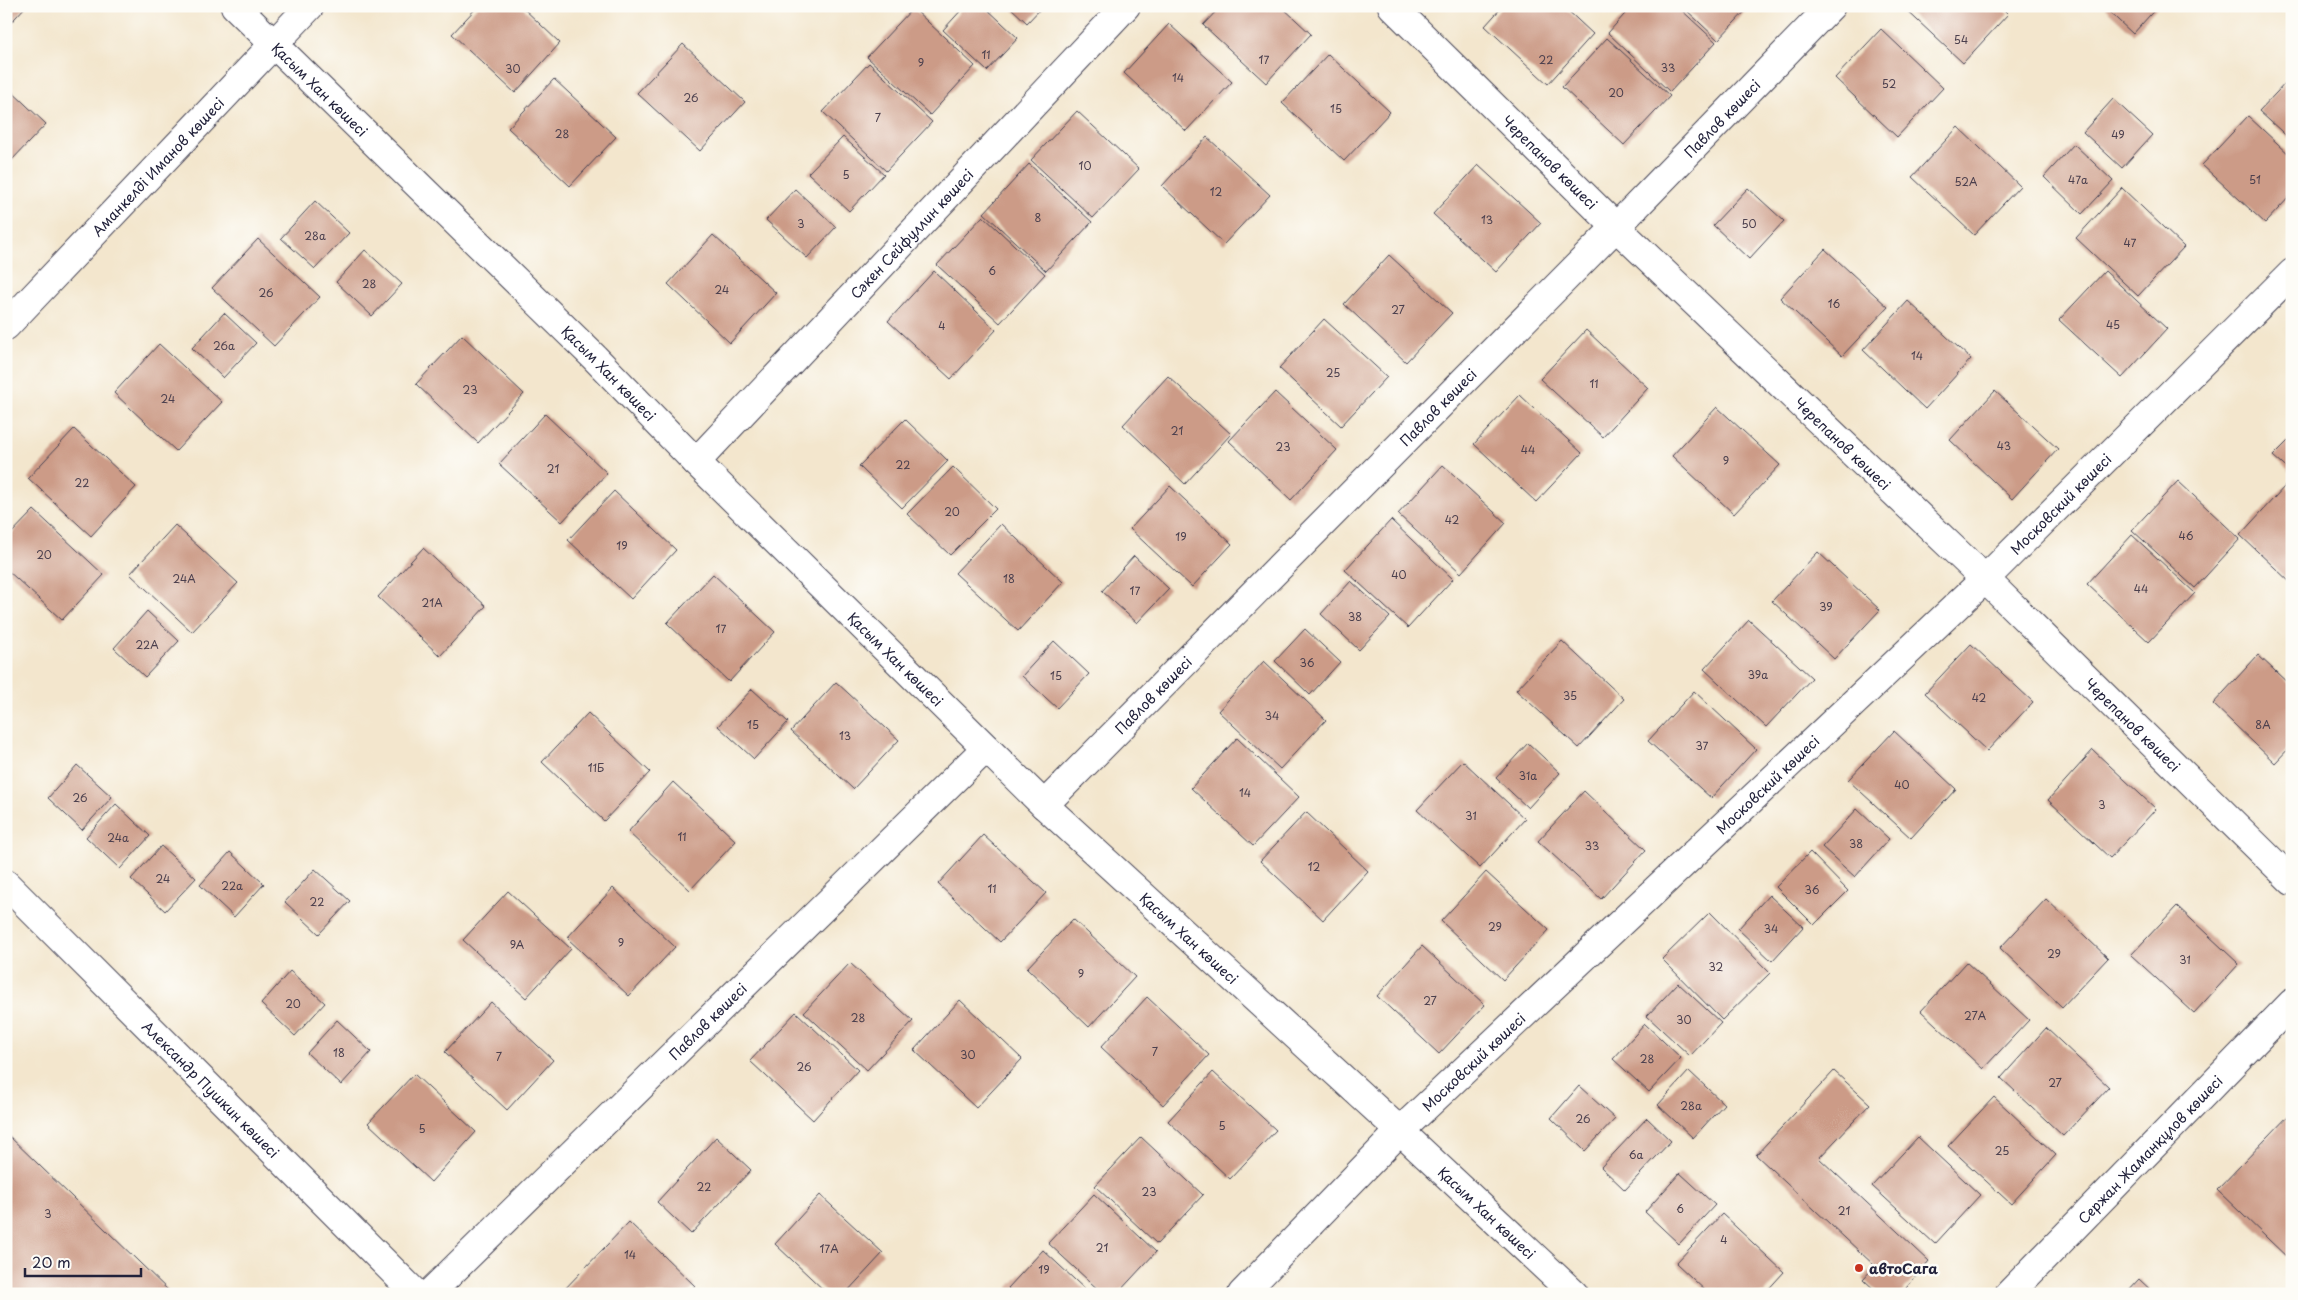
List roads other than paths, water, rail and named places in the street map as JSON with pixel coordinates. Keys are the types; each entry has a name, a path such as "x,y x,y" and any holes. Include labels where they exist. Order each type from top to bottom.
{"street":[{"name":"Қасым Хан көшесі","path":"234,6 594,356 696,462 1044,805 1400,1131 1574,1294"},
{"name":"Аманкелді Иманов көшесі","path":"6,326 310,6"},
{"name":"Сәкен Сейфуллин көшесі","path":"696,462 1126,6"},
{"name":"Черепанов көшесі","path":"1392,6 1616,227 1986,579 2292,881"},
{"name":"Павлов көшесі","path":"1044,805 1616,227 1831,6"},
{"name":"Московский көшесі","path":"1242,1294 1400,1131 1986,579 2292,273"},
{"name":"Павлов көшесі","path":"429,1294 986,748"},
{"name":"Александр Пушкин көшесі","path":"6,884 416,1294"},
{"name":"Сержан Жаманқұлов көшесі","path":"2009,1294 2292,1003"}],"place":[{"name":"автоСага","path":"1859,1268"}]}
